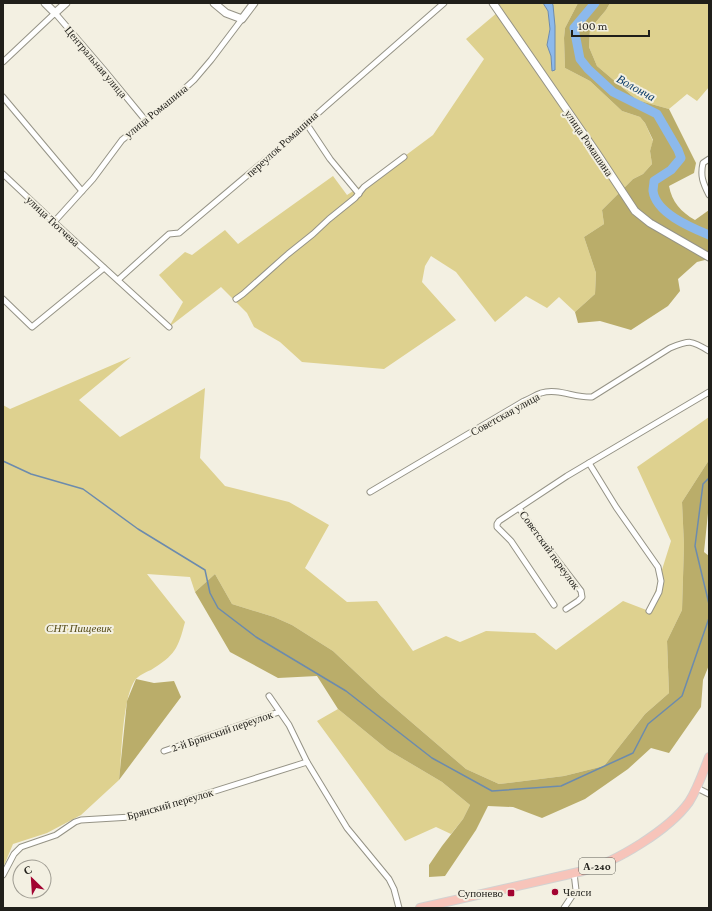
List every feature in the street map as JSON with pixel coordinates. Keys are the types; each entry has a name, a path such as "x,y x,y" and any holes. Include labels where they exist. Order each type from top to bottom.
{"main road":[{"name":"А-240","path":"420,908 591,869 607,862 626,852 653,834 683,809 697,788 709,757"}],"street":[{"name":"Центральная улица","path":"45,3 146,120"},
{"path":"3,62 66,3"},
{"path":"214,3 226,13 242,19 254,3"},
{"name":"переулок Ромашина","path":"118,280 169,234 180,233 276,152 306,123 444,3"},
{"name":"улица Ромашина","path":"493,3 635,211 650,223 709,257"},
{"name":"улица Ромашина","path":"54,222 93,179 122,140 194,80 242,19"},
{"path":"3,97 82,191"},
{"path":"306,123 330,159 358,194"},
{"path":"236,299 313,234 364,187 404,157"},
{"path":"709,159 703,163 701,173 704,186 709,195"},
{"name":"улица Тютчева","path":"3,174 169,327"},
{"path":"3,299 32,327 104,268"},
{"name":"Советская улица","path":"370,492 541,393 550,392 592,397 670,348 684,342 694,342 709,351"},
{"path":"554,605 511,540 497,527 497,524 567,476 709,392"},
{"path":"589,463 620,513 658,567 661,581 659,592 649,611"},
{"name":"Советский переулок","path":"519,508 581,591 582,597 566,609"},
{"path":"269,696 288,725 307,762 347,828 389,879 399,908"},
{"name":"2-й Брянский переулок","path":"164,751 280,712"},
{"name":"Брянский переулок","path":"3,875 14,854 21,847 56,834 75,822 81,820 131,817 139,815 307,762"},
{"path":"697,788 709,794"},
{"path":"564,908 576,890 574,873"}],"green space":[{"path":"493,3 543,3 548,11 550,29 547,45 551,56 552,71 555,70 555,26 552,3 578,3 565,28 565,68 590,81 622,111 640,117 645,123 653,141 650,151 652,164 643,174 633,179 602,210 604,224 584,237 596,273 595,294 575,312 559,297 547,308 526,296 495,322 456,272 431,256 425,266 422,282 456,320 384,369 302,362 280,342 254,327 247,313 221,287 169,327 183,302 159,275 185,252 192,255 225,230 238,244 333,176 347,195 390,167 433,135 484,59 466,39 498,12"},
{"path":"610,3 709,3 709,87 697,101 687,94 669,109 637,100 597,66 589,47 590,29"},
{"name":"СНТ Пищевик","path":"131,357 79,400 120,437 205,388 200,458 225,486 289,502 329,525 305,568 347,602 377,601 413,651 446,636 460,642 486,631 535,633 556,650 623,601 649,611 671,541 637,467 709,417 709,460 682,502 684,545 682,610 667,641 669,693 645,714 604,766 564,776 499,784 466,769 381,696 333,651 292,625 274,617 232,604 215,574 195,592 190,577 147,574 185,622 180,639 170,655 159,665 138,677 131,689 127,700 123,728 119,780 81,815 47,833 13,844 3,868 3,405 10,409"},
{"path":"338,709 388,750 442,782 470,805 463,819 451,834 436,827 405,841 317,721"}],"shaded area":[{"path":"578,3 610,3 590,29 589,47 597,66 637,100 669,109 696,163 694,173 669,186 670,192 681,210 695,220 709,210 709,259 697,262 678,279 680,291 668,306 631,330 600,321 578,323 575,312 595,294 596,273 584,237 604,224 602,210 633,179 643,174 652,164 650,151 653,140 645,123 640,117 622,111 590,81 565,68 565,28"},
{"path":"709,460 708,513 704,552 709,556 709,665 703,680 701,707 669,753 651,748 628,769 585,799 542,818 513,807 488,806 476,830 445,876 429,877 429,865 463,819 470,805 442,782 388,750 338,709 317,676 278,678 230,652 195,592 215,574 232,604 274,617 292,625 333,651 381,696 466,769 499,784 564,776 604,766 645,714 669,693 667,641 682,610 684,545 682,502"},
{"path":"136,679 154,683 174,681 181,697 119,780 127,701"}],"water":[{"path":"543,3 552,3 553,5 555,26 555,70 552,71 551,56 547,45 550,29 548,11"}],"waterway":[{"name":"Волонча","path":"595,3 574,28 580,59 588,69 613,92 657,114 681,158 671,170 654,181 653,191 655,199 660,206 675,218 709,235"},
{"path":"3,461 31,474 83,489 138,529 205,570 210,593 218,608 256,637 346,691 432,758 492,791 561,786 633,753 648,724 682,696 709,618"},
{"path":"709,478 703,484 695,546 709,604"}],"place":[{"name":"Челси","path":"555,892"},
{"name":"Супонево","path":"511,893"}]}
